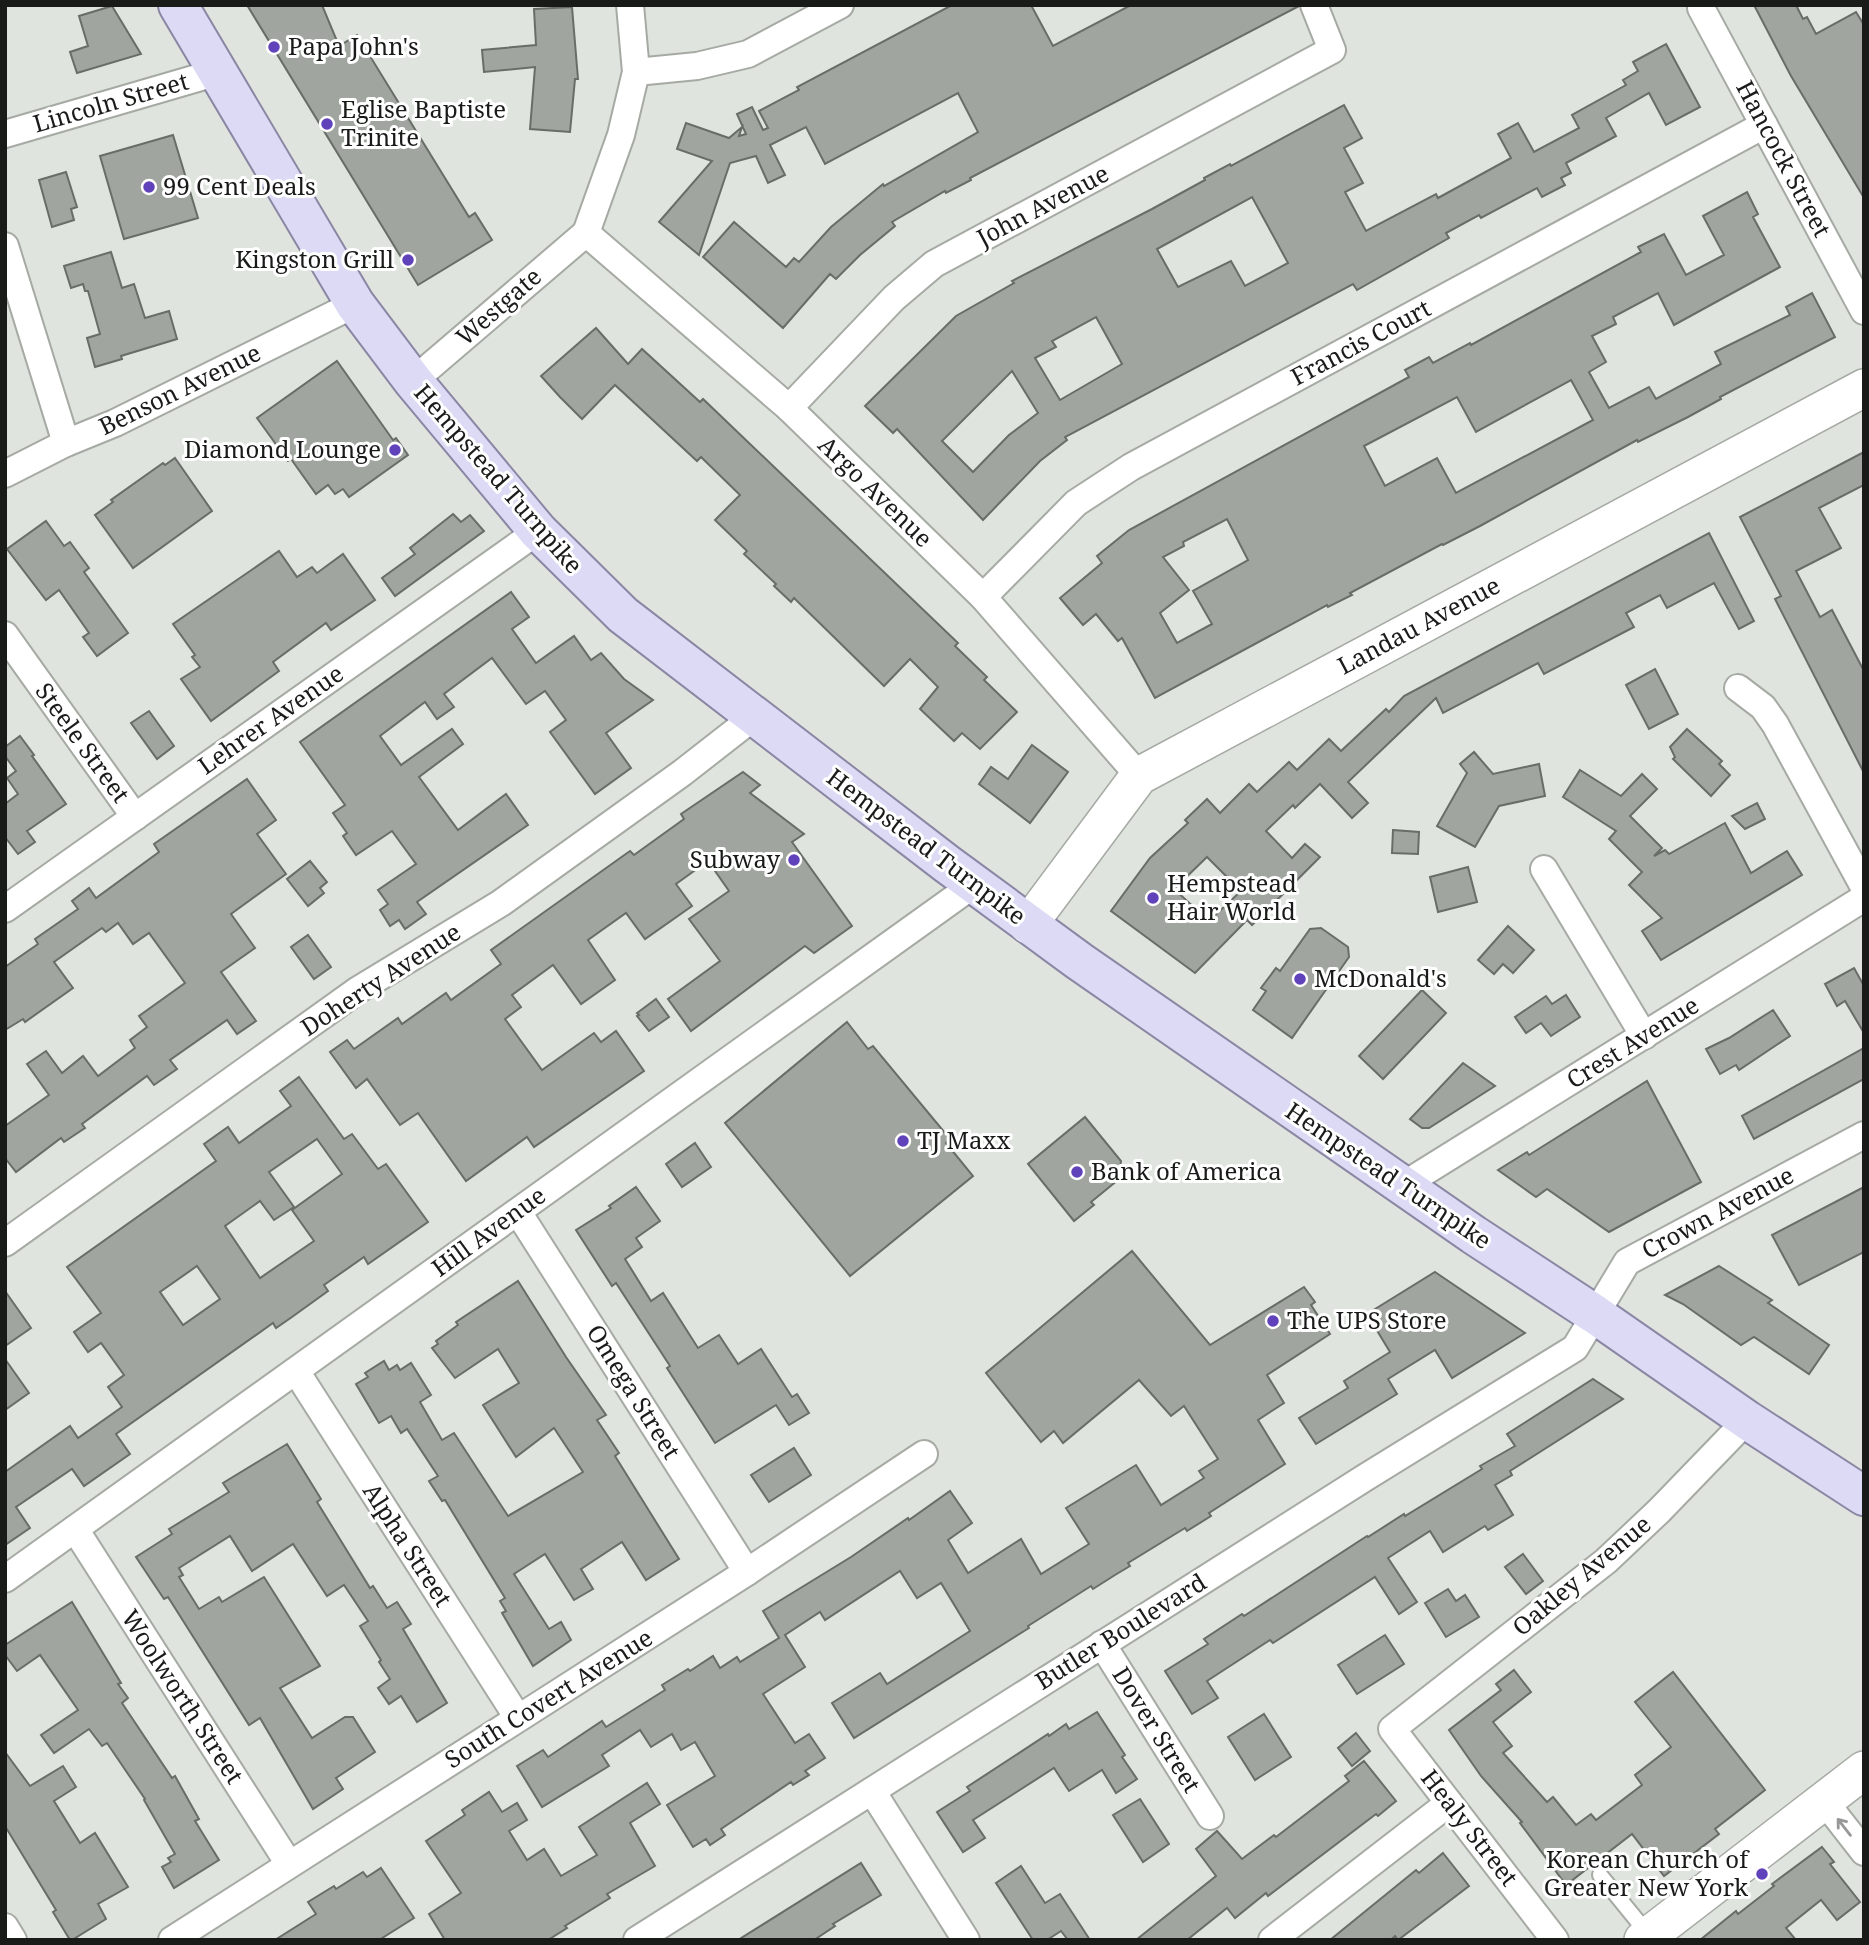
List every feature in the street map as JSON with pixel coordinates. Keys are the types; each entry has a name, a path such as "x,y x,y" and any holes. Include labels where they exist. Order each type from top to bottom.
{"main road":[{"name":"Hempstead Turnpike","path":"178,5 355,304 413,382 538,531 623,615 1028,925 1402,1186 1864,1496"}],"street":[{"path":"586,233 621,135 636,72 630,5"},
{"path":"636,72 696,66 748,54 840,5"},
{"name":"John Avenue","path":"789,408 894,298 934,264 1332,50 1314,5"},
{"name":"Hancock Street","path":"1701,8 1864,311"},
{"name":"Lincoln Street","path":"5,134 218,72"},
{"name":"Francis Court","path":"984,597 1076,503 1131,467 1765,125"},
{"name":"Argo Avenue","path":"586,233 789,408 984,597 1139,776"},
{"name":"Westgate","path":"413,382 586,233"},
{"path":"5,246 66,443"},
{"name":"Benson Avenue","path":"5,474 66,443 115,423 355,304"},
{"name":"Landau Avenue","path":"1028,925 1139,776 1864,388"},
{"name":"Lehrer Avenue","path":"5,909 538,531"},
{"name":"Steele Street","path":"5,635 135,817"},
{"path":"1738,688 1763,707 1775,723 1864,887"},
{"name":"Doherty Avenue","path":"5,1243 358,990 500,903 682,774 755,716"},
{"path":"1544,869 1644,1036"},
{"name":"Hill Avenue","path":"5,1579 973,884"},
{"name":"Crest Avenue","path":"1402,1186 1864,898"},
{"name":"Crown Avenue","path":"1596,1315 1627,1262 1864,1135"},
{"name":"Omega Street","path":"518,1212 747,1572"},
{"name":"Butler Boulevard","path":"642,1938 1102,1644 1575,1348 1596,1315"},
{"name":"Alpha Street","path":"296,1371 519,1718"},
{"name":"Oakley Avenue","path":"1405,1719 1606,1560 1659,1511 1747,1420"},
{"name":"South Covert Avenue","path":"172,1940 747,1572 924,1454"},
{"name":"Woolworth Street","path":"75,1529 289,1864"},
{"name":"Dover Street","path":"1102,1644 1210,1816"},
{"name":"Healy Street","path":"1405,1719 1392,1729 1555,1940"},
{"path":"1648,1938 1864,1770"},
{"path":"872,1791 967,1940"},
{"path":"1825,1802 1864,1852"},
{"path":"1272,1940 1449,1803"},
{"path":"5,1927 13,1940"}],"lane":[{"path":"1601,1875 1648,1938"}],"building":[{"path":"247,5 322,5 339,46 357,35 469,217 475,213 492,240 418,285"},
{"path":"952,5 1031,5 1053,46 1131,5 1299,6 970,178 971,180 946,193 945,191 892,222 895,226 836,279 830,274 783,328 703,257 734,222 786,267 794,258 799,262 831,227 883,184 884,186 978,132 958,93 825,164 806,127 770,145 785,175 768,183 756,156 730,163 699,255 659,222 712,161 677,149 686,123 729,138 742,127 739,136 746,134 737,114 752,107 763,130 768,128 759,111 799,90 797,87"},
{"path":"1754,5 1796,5 1803,19 1807,17 1816,34 1856,12 1864,25 1864,198 1791,76"},
{"path":"112,6 141,54 77,73 70,52 88,46 79,16"},
{"path":"572,7 578,79 575,79 570,132 530,129 535,67 484,72 482,50 536,45 534,9"},
{"path":"1666,44 1700,107 1666,125 1649,93 1606,118 1616,136 1566,163 1571,173 1561,178 1565,185 1542,197 1537,188 1481,218 1479,215 1446,233 1449,238 1357,290 1353,284 1065,437 1067,440 1040,461 983,520 897,429 893,433 865,406 956,316 1014,283 1012,281 1344,105 1362,138 1344,148 1363,183 1345,192 1366,231 1436,194 1438,198 1511,158 1498,134 1518,123 1534,152 1579,128 1572,115 1626,85 1623,80 1638,71 1633,62","holes":["1252,197 1288,263 1245,286 1231,261 1178,287 1157,249","1096,317 1122,364 1060,400 1035,358 1056,347 1052,341","1012,371 1038,413 1009,435 973,472 942,441"]},
{"name":"99 Cent Deals","path":"173,135 198,218 124,239 100,156"},
{"path":"66,172 77,207 71,209 74,220 52,227 39,180"},
{"path":"1747,192 1758,214 1753,217 1780,267 1674,325 1658,293 1613,317 1616,324 1592,336 1606,362 1589,372 1609,408 1649,387 1656,399 1721,364 1715,352 1790,315 1786,307 1812,293 1835,337 1155,698 1122,638 1118,641 1096,614 1083,625 1060,598 1102,563 1097,556 1129,530 1409,377 1405,370 1429,357 1433,363 1470,343 1471,345 1641,252 1638,247 1664,234 1686,275 1724,255 1703,216","holes":["1571,380 1593,420 1456,493 1437,458 1385,486 1364,446 1457,397 1476,432","1227,519 1248,560 1193,591 1212,624 1177,643 1160,613 1189,590 1163,557 1184,546 1183,542"]},
{"path":"111,252 122,288 134,284 145,318 169,311 177,339 95,367 87,338 100,334 88,291 85,291 83,284 71,288 64,266"},
{"path":"596,328 628,364 642,349 700,402 703,399 958,643 955,646 987,677 984,680 1017,712 980,749 962,733 954,741 920,709 938,687 910,659 884,686 794,598 791,602 774,586 776,584 744,554 747,551 715,520 740,495 701,457 697,461 615,385 582,419 560,397 541,376"},
{"path":"337,361 393,440 396,438 408,455 349,497 343,489 335,494 328,485 316,494 257,418"},
{"path":"1864,452 1864,485 1819,508 1841,548 1796,571 1820,617 1832,610 1864,671 1864,773 1775,599 1781,596 1740,517"},
{"path":"175,458 212,511 133,568 95,515 113,502 111,500 163,463 165,465"},
{"path":"453,514 461,522 470,515 484,531 395,596 382,578 415,554 410,548"},
{"path":"46,521 64,546 70,542 89,568 84,572 128,633 97,656 83,637 89,633 59,590 46,600 7,549"},
{"path":"1709,533 1754,621 1739,629 1714,583 1667,608 1660,595 1626,613 1634,627 1544,674 1538,663 1443,713 1436,698 1348,782 1368,803 1352,818 1320,784 1266,831 1292,858 1305,844 1320,857 1252,925 1247,920 1195,973 1111,911 1150,858 1188,823 1185,820 1207,799 1220,813 1249,784 1257,792 1289,762 1297,770 1329,739 1341,751 1386,709 1389,712 1404,696","holes":["1207,857 1241,891 1209,921 1174,889"]},
{"path":"279,551 297,577 312,567 317,573 343,554 375,600 331,630 326,623 273,662 279,671 211,721 181,679 200,667 192,657 195,655 173,624"},
{"path":"511,592 529,617 512,629 536,663 574,636 591,660 601,653 624,679 653,700 606,733 631,768 595,794 550,732 566,720 545,691 526,704 492,658 444,694 454,707 437,719 425,702 380,736 401,765 452,729 463,744 419,777 458,830 506,794 528,825 417,902 426,914 405,929 399,920 390,926 380,910 388,904 378,890 416,864 392,831 356,855 343,836 347,833 333,813 345,805 300,742"},
{"path":"1655,669 1678,714 1649,729 1626,685"},
{"path":"149,711 174,746 157,759 131,723"},
{"path":"1687,729 1722,761 1719,764 1730,775 1711,796 1673,759 1675,757 1670,747"},
{"path":"20,736 66,804 27,831 35,842 18,854 5,837 5,804 18,794 7,778 16,771 5,756 5,747"},
{"path":"1032,745 1068,772 1030,823 979,784 991,767 1008,779"},
{"path":"1474,752 1493,774 1539,764 1545,796 1499,806 1475,847 1437,826 1467,773 1460,764"},
{"path":"1580,770 1621,796 1642,774 1657,789 1630,816 1662,848 1654,856 1665,850 1669,854 1725,823 1751,873 1787,851 1802,875 1661,960 1642,931 1662,918 1629,885 1642,872 1609,839 1616,831 1563,797"},
{"path":"743,772 760,785 750,793 804,834 792,842 852,926 814,953 805,946 691,1031 668,999 720,961 689,919 729,891 708,861 676,884 692,906 645,939 626,913 588,940 615,980 581,1004 553,965 512,995 521,1007 505,1019 542,1070 594,1033 601,1042 616,1031 644,1071 534,1147 527,1137 466,1181 418,1113 400,1125 367,1079 356,1088 330,1052 347,1040 354,1049 398,1018 402,1024 446,993 451,1000 501,964 491,950 630,851 634,855 684,819 681,814"},
{"path":"247,779 276,820 257,834 286,874 231,914 255,948 221,972 256,1021 237,1034 227,1020 170,1060 177,1069 154,1085 147,1076 82,1124 85,1128 64,1142 61,1138 16,1172 5,1158 5,1126 49,1095 27,1064 46,1051 62,1073 83,1056 98,1076 135,1048 130,1040 147,1027 139,1016 185,983 149,933 133,944 118,923 106,932 102,928 54,962 73,988 25,1022 23,1019 5,1030 5,967 38,944 35,939 78,909 72,901 89,888 96,898 159,852 154,844"},
{"path":"1757,803 1765,819 1745,829 1732,816"},
{"path":"1393,830 1419,832 1418,854 1392,853"},
{"path":"310,861 327,882 320,888 324,893 308,906 287,879"},
{"path":"1468,867 1477,902 1438,912 1430,877"},
{"path":"1508,926 1534,950 1513,973 1503,964 1494,974 1478,960"},
{"name":"McDonald's","path":"1321,928 1348,947 1349,957 1292,1038 1253,1010 1266,991 1261,988 1276,968 1280,971 1310,929"},
{"path":"308,935 331,967 314,979 291,947"},
{"path":"1854,968 1864,986 1864,1033 1845,1001 1837,1006 1825,984"},
{"path":"1422,990 1446,1013 1383,1079 1359,1056"},
{"path":"1566,995 1580,1017 1551,1036 1541,1023 1526,1033 1515,1017 1546,996 1552,1004"},
{"path":"656,999 669,1017 649,1031 637,1013"},
{"path":"1773,1010 1790,1036 1739,1070 1736,1065 1720,1074 1706,1049"},
{"path":"847,1022 868,1049 873,1046 950,1139 946,1143 973,1176 850,1276 725,1123"},
{"path":"1864,1048 1864,1079 1754,1139 1742,1116"},
{"path":"1463,1063 1495,1086 1429,1128 1422,1128 1410,1119"},
{"path":"299,1077 344,1139 352,1134 378,1169 386,1164 428,1222 368,1264 364,1257 324,1285 328,1291 292,1317 276,1328 273,1323 116,1434 130,1454 84,1486 72,1469 16,1507 30,1528 5,1545 5,1472 70,1426 78,1438 122,1407 108,1387 124,1375 101,1343 88,1352 74,1332 101,1313 67,1267 216,1161 204,1144 228,1127 239,1143 291,1106 280,1091","holes":["317,1139 342,1174 292,1210 314,1241 260,1278 225,1226 260,1201 274,1220 294,1207 269,1172","197,1266 220,1299 183,1325 160,1292"]},
{"path":"1647,1081 1701,1182 1609,1232 1547,1189 1536,1197 1498,1170 1527,1152 1529,1155"},
{"name":"Bank of America","path":"1085,1117 1121,1161 1118,1180 1091,1202 1094,1205 1074,1221 1028,1164"},
{"path":"695,1143 711,1167 682,1187 666,1164"},
{"path":"636,1187 660,1221 636,1238 642,1247 625,1259 651,1301 663,1293 698,1348 719,1335 738,1364 761,1349 792,1397 797,1394 809,1413 789,1425 776,1405 715,1443 667,1368 670,1366 616,1283 612,1286 576,1230 611,1208 609,1206"},
{"path":"1864,1187 1864,1252 1799,1285 1772,1235"},
{"path":"1132,1251 1210,1345 1304,1287 1315,1302 1311,1305 1330,1334 1267,1375 1284,1403 1258,1420 1285,1464 1209,1513 1211,1516 1187,1531 1185,1528 1128,1563 1130,1566 1093,1589 1091,1586 854,1738 832,1703 880,1673 887,1684 970,1631 941,1583 917,1598 900,1571 825,1620 820,1612 785,1635 805,1667 763,1694 795,1743 809,1734 825,1758 805,1771 809,1775 793,1785 791,1782 721,1829 725,1835 710,1845 706,1839 693,1847 667,1805 715,1776 695,1742 681,1750 672,1734 651,1747 640,1730 602,1755 609,1766 542,1807 517,1766 543,1750 548,1757 602,1721 606,1727 665,1690 662,1685 713,1656 720,1668 737,1657 740,1662 779,1638 763,1611 908,1518 909,1520 950,1491 972,1523 948,1540 968,1573 1021,1539 1041,1574 1089,1544 1066,1508 1136,1465 1161,1505 1204,1478 1199,1471 1218,1459 1184,1406 1171,1416 1139,1380 1063,1443 1054,1431 1041,1442 986,1373"},
{"path":"1719,1266 1772,1300 1768,1303 1829,1345 1809,1374 1754,1337 1741,1345 1683,1304 1665,1295"},
{"path":"1435,1272 1525,1333 1452,1378 1435,1350 1388,1379 1397,1394 1316,1444 1299,1418 1348,1388 1344,1381 1390,1352 1367,1314"},
{"path":"518,1281 606,1415 597,1420 619,1453 615,1456 679,1559 646,1580 622,1542 581,1569 593,1589 574,1600 545,1554 514,1574 549,1629 561,1622 571,1640 533,1666 502,1613 506,1611 500,1601 505,1598 445,1500 442,1501 429,1481 438,1476 407,1429 401,1433 391,1416 379,1423 356,1384 368,1377 365,1373 384,1361 389,1370 397,1365 400,1370 411,1363 431,1395 420,1402 442,1440 454,1433 508,1516 583,1472 554,1428 516,1457 483,1405 519,1383 498,1349 455,1378 432,1348 438,1344 436,1341 458,1325 456,1322"},
{"path":"5,1291 31,1328 5,1346"},
{"path":"5,1359 29,1393 5,1410"},
{"path":"1593,1379 1623,1399 1510,1471 1512,1475 1495,1485 1513,1515 1488,1530 1485,1526 1443,1552 1430,1531 1388,1558 1417,1602 1399,1614 1375,1577 1273,1643 1270,1640 1207,1681 1218,1698 1192,1714 1165,1671 1208,1644 1204,1639 1242,1614 1244,1616 1367,1536 1482,1469 1480,1466 1515,1446 1507,1434"},
{"path":"287,1444 321,1499 317,1502 370,1588 373,1586 387,1608 397,1602 411,1624 403,1629 447,1703 417,1722 401,1696 389,1704 378,1688 390,1679 360,1626 368,1621 344,1585 327,1596 293,1544 252,1571 230,1536 179,1568 183,1575 179,1577 199,1609 219,1597 222,1602 264,1577 320,1666 280,1688 312,1738 345,1717 353,1717 375,1752 336,1778 343,1789 313,1809 260,1718 249,1725 168,1597 164,1599 136,1557 172,1534 169,1529 229,1492 223,1483"},
{"path":"794,1448 811,1475 769,1502 751,1475"},
{"path":"1523,1554 1543,1581 1526,1594 1505,1567"},
{"path":"1448,1589 1456,1601 1465,1595 1479,1617 1446,1637 1425,1603"},
{"path":"72,1602 121,1683 118,1684 128,1698 122,1703 172,1778 175,1776 199,1819 195,1821 219,1860 174,1888 162,1867 171,1862 168,1858 175,1854 145,1799 107,1743 102,1746 89,1729 54,1753 41,1735 78,1710 40,1655 17,1671 5,1655 5,1645"},
{"path":"1385,1635 1404,1664 1357,1694 1338,1665"},
{"path":"1514,1670 1531,1692 1493,1722 1512,1746 1503,1753 1547,1802 1553,1797 1576,1825 1591,1814 1596,1820 1642,1785 1635,1775 1671,1747 1635,1702 1673,1672 1765,1790 1715,1829 1719,1834 1664,1876 1632,1834 1566,1885 1520,1823 1522,1822 1481,1776 1449,1730 1501,1690 1496,1684"},
{"path":"1097,1712 1137,1779 1116,1793 1102,1770 1069,1791 1054,1768 973,1820 985,1838 963,1852 937,1812 970,1791 967,1787 1048,1734 1049,1736 1066,1724 1069,1729"},
{"path":"1264,1714 1291,1757 1255,1780 1228,1737"},
{"path":"1356,1733 1370,1751 1352,1766 1338,1748"},
{"path":"5,1752 30,1786 63,1766 76,1787 54,1801 80,1843 95,1833 128,1887 98,1904 106,1919 72,1940 53,1912 56,1910 5,1826"},
{"path":"1364,1761 1396,1801 1378,1816 1376,1814 1235,1918 1227,1908 1187,1940 1136,1940 1216,1876 1196,1849 1217,1831 1242,1859 1274,1835 1276,1837 1349,1781 1345,1776"},
{"path":"647,1783 660,1804 630,1823 655,1866 607,1894 610,1898 548,1940 445,1940 429,1914 461,1893 426,1841 465,1815 462,1810 489,1792 502,1812 517,1803 527,1820 509,1831 527,1860 544,1849 561,1876 597,1855 579,1827"},
{"path":"1140,1799 1169,1844 1143,1862 1113,1815"},
{"path":"1822,1847 1834,1862 1830,1864 1860,1902 1837,1920 1821,1900 1786,1928 1796,1940 1700,1940 1736,1911 1738,1914 1774,1886 1772,1884"},
{"path":"1443,1853 1469,1886 1398,1940 1395,1936 1391,1940 1330,1940 1416,1870 1419,1873"},
{"path":"861,1863 881,1895 833,1924 835,1926 814,1940 738,1940"},
{"path":"1021,1866 1045,1903 1060,1894 1090,1940 1068,1940 1061,1931 1047,1940 1033,1940 996,1883"},
{"path":"381,1868 414,1918 379,1940 275,1940 316,1914 308,1902 363,1872 367,1877"}],"place":[{"name":"Papa John's","path":"274,47"},
{"name":"Eglise Baptiste Trinite","path":"327,124"},
{"name":"99 Cent Deals","path":"149,187"},
{"name":"Kingston Grill","path":"408,260"},
{"name":"Diamond Lounge","path":"395,450"},
{"name":"Subway","path":"794,860"},
{"name":"Hempstead Hair World","path":"1153,898"},
{"name":"McDonald's","path":"1300,979"},
{"name":"TJ Maxx","path":"903,1141"},
{"name":"Bank of America","path":"1077,1172"},
{"name":"The UPS Store","path":"1273,1321"},
{"name":"Korean Church of Greater New York","path":"1762,1874"}]}
